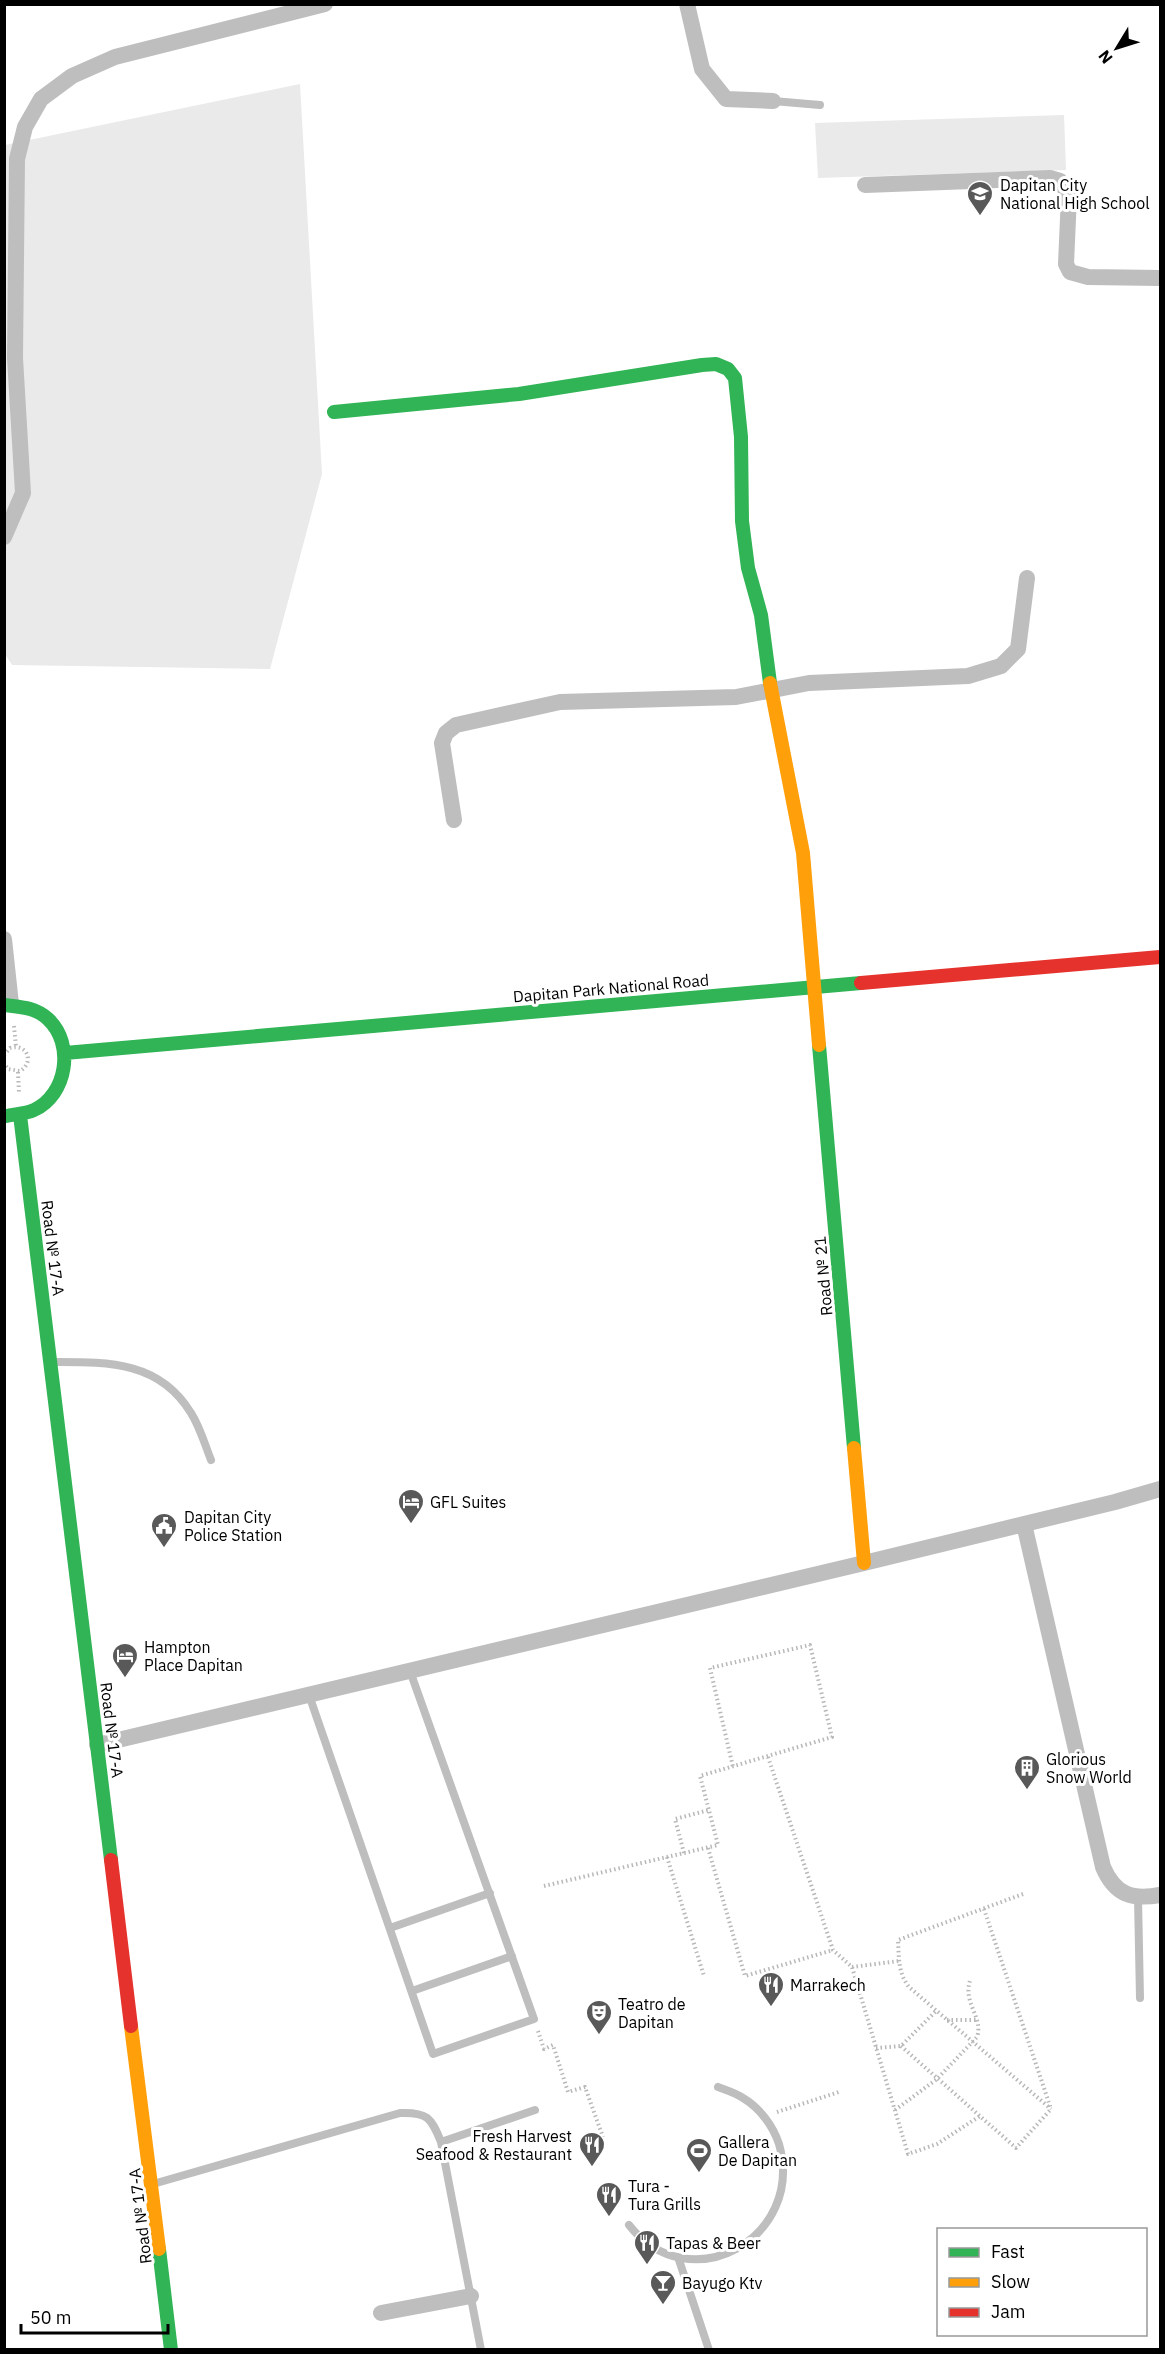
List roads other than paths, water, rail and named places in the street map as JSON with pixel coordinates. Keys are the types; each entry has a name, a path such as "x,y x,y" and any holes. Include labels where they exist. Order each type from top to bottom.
{"street":[{"path":"4,537 23,493 15,358 17,159 25,126 41,99 72,76 115,57 325,4"},
{"path":"687,4 702,69 712,84 726,99 773,101"},
{"path":"866,185 1050,178 1060,181 1069,196 1066,264 1070,272 1088,277 1161,278"},
{"name":"Road № 21","path":"334,412 519,394 702,365 716,364 728,369 735,378 738,400 742,521 748,568 761,615 771,692 787,762 803,853 864,1563"},
{"path":"454,820 441,743 456,725 560,702 736,697 809,683 968,676 1001,666 1018,649 1027,578"},
{"path":"4,939 8,1004 30,1008 47,1018 62,1040 66,1065 58,1088 42,1106 20,1115 4,1115"},
{"name":"Dapitan Park National Road","path":"65,1053 815,986 901,982 1161,957"},
{"name":"Road № 17-A","path":"20,1115 153,2184 171,2349"},
{"path":"97,1745 864,1563 1161,1489"},
{"path":"1024,1524 1103,1867 1115,1889 1125,1895 1137,1898 1161,1895"},
{"path":"381,2313 471,2296"}],"lane":[{"path":"773,101 820,105"},
{"path":"50,1362 106,1362 129,1366 161,1381 181,1398 193,1415 212,1460"},
{"path":"309,1695 433,2054 534,2019 410,1671"},
{"path":"390,1928 490,1893"},
{"path":"1137,1898 1140,1998"},
{"path":"412,1991 512,1956"},
{"path":"629,2225 636,2234 656,2249 678,2257 702,2259 725,2254 747,2244 764,2227 777,2207 783,2176 783,2160 776,2137 764,2116 744,2098 718,2087"},
{"path":"441,2142 535,2110"},
{"path":"153,2184 400,2113 419,2112 433,2122 441,2142 481,2349"},
{"path":"678,2257 709,2349"}],"place":[{"name":"Dapitan City National High School","path":"980,217"},
{"name":"GFL Suites","path":"411,1525"},
{"name":"Dapitan City Police Station","path":"164,1549"},
{"name":"Hampton Place Dapitan","path":"125,1679"},
{"name":"Glorious Snow World","path":"1027,1791"},
{"name":"Marrakech","path":"771,2008"},
{"name":"Teatro de Dapitan","path":"599,2036"},
{"name":"Fresh Harvest Seafood & Restaurant","path":"592,2168"},
{"name":"Gallera De Dapitan","path":"699,2174"},
{"name":"Tura - Tura Grills","path":"609,2218"},
{"name":"Tapas & Beer","path":"647,2266"},
{"name":"Bayugo Ktv","path":"663,2306"}]}
